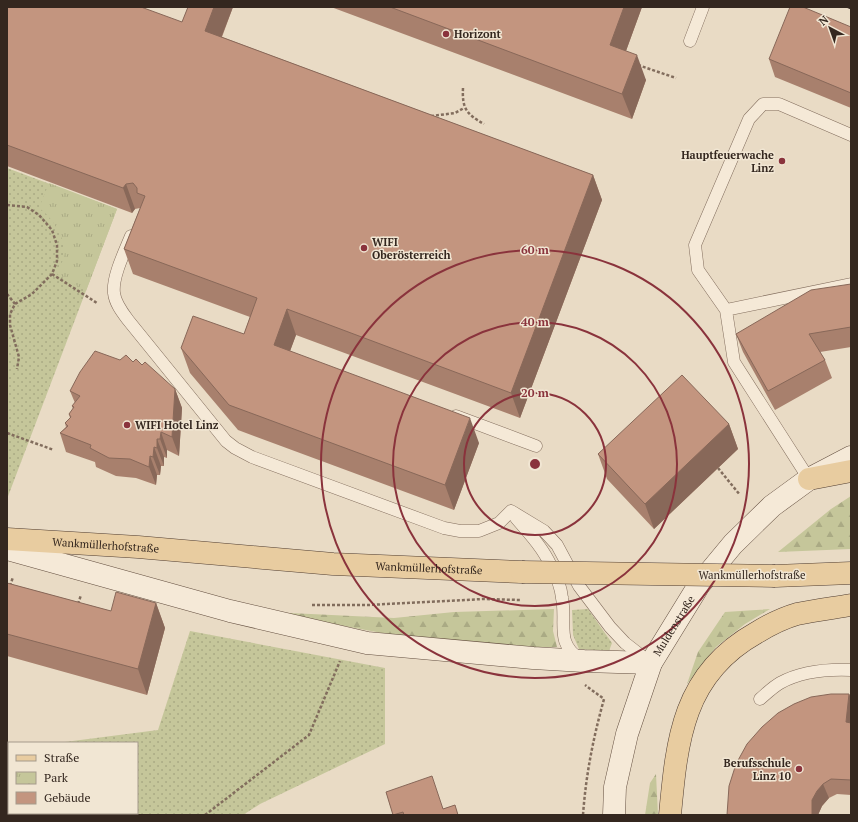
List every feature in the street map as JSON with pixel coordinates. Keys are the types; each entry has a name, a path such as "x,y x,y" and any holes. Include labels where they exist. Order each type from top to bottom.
{"main road":[{"name":"Muldenstraße","path":"614,815 615,787 627,734 651,663 699,585 733,544 772,506 808,479 851,457"},
{"path":"808,479 851,471"},
{"name":"Wankmüllerhofstraße","path":"7,539 138,546 333,564 522,572 775,576 851,573"},
{"name":"Wankmüllerhofstraße","path":"7,549 230,611 367,644 584,661 651,663"},
{"path":"670,815 676,755 684,720 698,689 718,661 742,641 770,625 797,614 851,605"}],"lane":[{"path":"690,41 703,7"},
{"path":"808,479 734,362 726,310 698,270 695,245 749,119 763,104 779,104 851,135"},
{"path":"136,222 116,273 114,292 118,305 128,320 226,440 235,448 252,457 444,528 460,531 479,531 499,523 511,511"},
{"path":"726,310 851,284"},
{"path":"444,412 536,446"},
{"path":"511,511 537,543 551,565 562,596 564,612 563,637 572,654 584,661"},
{"path":"511,511 544,531 557,545 579,586 610,627 625,643 651,663"},
{"path":"760,699 779,684 799,674 834,669 851,670"}],"path":[{"path":"636,64 676,78"},
{"path":"463,88 462,101 464,108 484,124"},
{"path":"426,119 432,116 455,113 464,108"},
{"path":"7,206 27,207 39,216 52,230 58,245 58,260 52,274 32,294 15,304 10,314 10,325 19,357 18,369"},
{"path":"52,274 103,307"},
{"path":"7,294 15,304"},
{"path":"7,433 54,450"},
{"path":"718,468 740,495"},
{"path":"9,590 13,577"},
{"path":"77,609 81,595"},
{"path":"307,605 368,605 484,599 520,600"},
{"path":"204,815 309,735 342,655"},
{"path":"583,815 587,768 604,699"}],"green space":[{"path":"7,168 117,209 7,499"},
{"path":"49,183 117,209 86,291 57,274 64,256 64,244 52,221 39,208"},
{"path":"851,496 851,549 778,552 831,509"},
{"path":"554,609 553,631 557,647 514,647 398,636 269,612 394,618 454,612"},
{"path":"588,609 612,643 609,651 579,649 573,635 572,610"},
{"path":"770,609 745,624 716,647 687,684 698,652 725,612"},
{"path":"190,631 385,668 385,744 260,804 243,815 7,815 7,749 8,814 138,814 138,742 65,742 158,730"},
{"path":"656,774 658,815 645,815 650,783"}],"building":[{"name":"WIFI Oberösterreich","path":"7,7 141,7 182,22 188,7 214,7 205,31 593,175 511,393 287,309 274,345 470,418 445,485 229,405 181,348 193,316 244,334 257,298 124,249 145,196 137,193 137,188 133,183 126,184 123,188 7,145"},
{"path":"390,7 624,7 610,45 637,55 622,94"},
{"path":"790,7 803,7 851,27 851,93 769,59"},
{"path":"851,284 851,327 809,334 825,360 768,391 736,334 811,290"},
{"path":"95,351 120,360 126,355 133,362 136,359 142,365 145,362 175,389 172,437 161,432 160,439 157,439 157,448 154,447 153,457 150,456 149,467 130,459 109,458 90,448 91,445 60,433 68,426 65,423 71,417 69,414 74,407 72,406 80,396 70,391 80,372"},
{"path":"682,375 729,424 645,504 598,454"},
{"path":"7,583 111,611 116,592 156,603 138,669 7,634"},
{"name":"Berufsschule Linz 10","path":"831,694 849,694 846,722 851,723 851,780 831,779 823,784 812,800 812,815 727,815 729,786 736,764 747,744 762,727 778,713 811,697"},
{"path":"432,776 443,809 455,805 458,815 404,815 403,812 393,815 386,792"}],"tram line":[{"path":"846,7 851,9"}],"place":[{"name":"Horizont","path":"446,34"},
{"name":"Hauptfeuerwache Linz","path":"782,161"},
{"name":"WIFI Oberösterreich","path":"364,248"},
{"name":"WIFI Hotel Linz","path":"127,425"},
{"name":"Berufsschule Linz 10","path":"799,769"}]}
